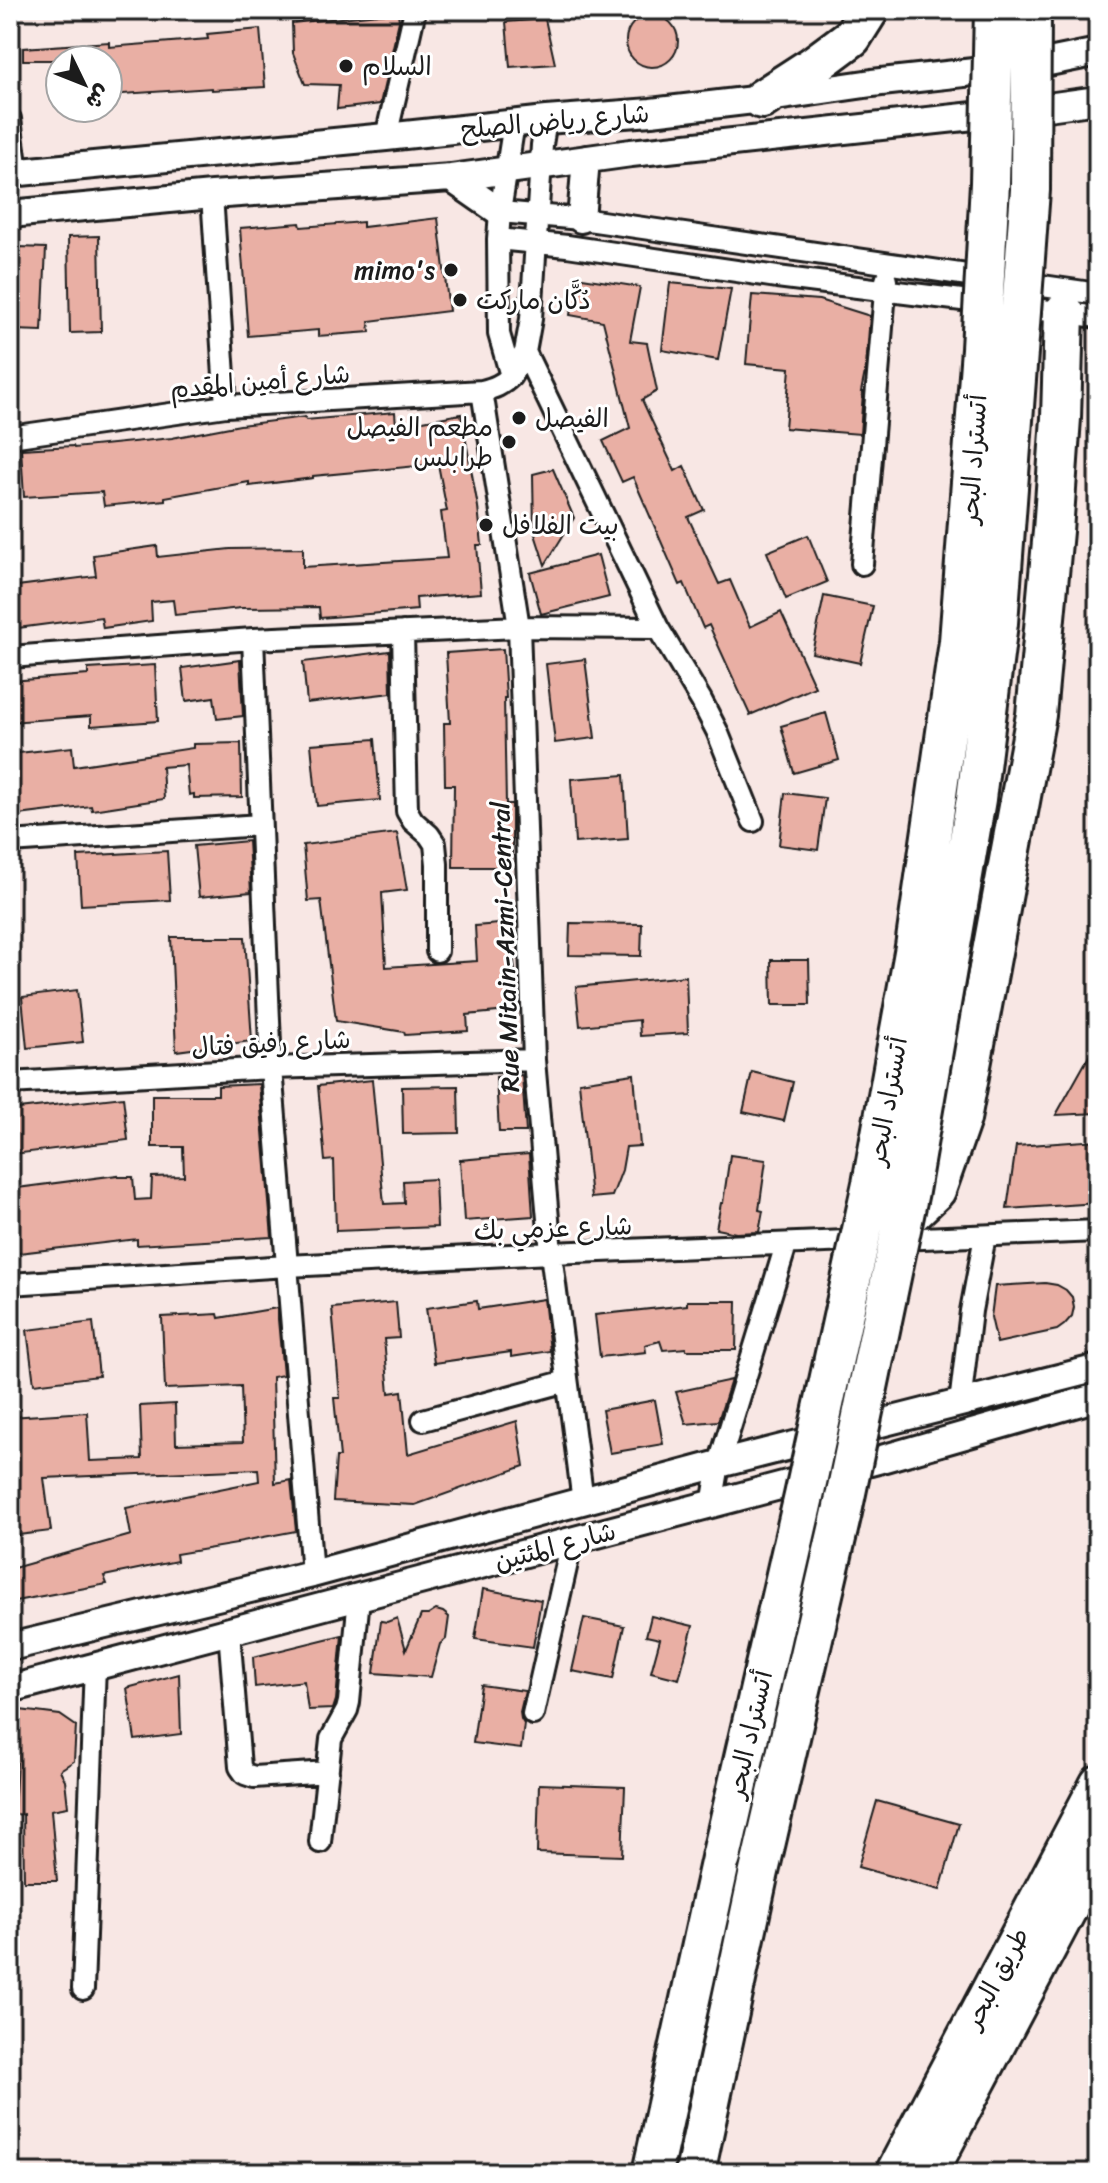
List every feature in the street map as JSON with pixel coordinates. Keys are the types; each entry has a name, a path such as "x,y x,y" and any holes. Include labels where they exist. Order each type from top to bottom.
{"highway":[{"path":"762,99 852,37 869,10"},
{"name":"أتستراد البحر","path":"652,2173 872,1184 918,933 959,642 981,349 990,183 994,10"},
{"name":"أتستراد البحر","path":"695,2173 758,1876 842,1512 902,1222 971,828 998,623 1030,190 1031,10"},
{"path":"902,1222 936,1190 961,1119 1036,715 1061,418 1081,314"},
{"name":"طريق البحر","path":"893,2173 1098,1783"},
{"name":"طريق البحر","path":"930,2173 1098,1855"}],"street":[{"path":"386,137 415,10"},
{"name":"شارع رياض الصلح","path":"14,172 651,112 1029,66 1098,52"},
{"name":"شارع رياض الصلح","path":"10,214 212,195 451,178 586,159 1098,100"},
{"path":"10,119 14,172"},
{"path":"511,376 525,352 531,319 540,166 546,120"},
{"path":"511,376 499,334 498,239 514,123"},
{"path":"581,219 586,159"},
{"path":"451,178 500,212 581,219 1098,294"},
{"path":"212,195 226,406"},
{"path":"498,239 1081,314"},
{"path":"862,564 888,264"},
{"path":"525,352 658,628 711,721 753,821"},
{"name":"شارع أمين المقدم","path":"10,437 226,406 482,391 496,387 511,376"},
{"name":"Rue Mitain-Azmi-Central","path":"482,391 519,627 534,1060 551,1253 583,1502"},
{"path":"10,657 253,639 403,632 519,627 658,628"},
{"path":"403,632 407,811 435,844 437,951"},
{"path":"253,639 271,1068 312,1574"},
{"path":"10,842 260,825"},
{"name":"شارع رفيق فتال","path":"10,1083 271,1068 534,1060"},
{"name":"شارع عزمي بك","path":"10,1284 551,1253 1098,1231"},
{"path":"960,1404 971,1311 985,1236"},
{"path":"712,1505 719,1464 786,1245"},
{"name":"شارع المئتين","path":"10,1647 312,1574 719,1464 1098,1368"},
{"path":"423,1420 567,1381"},
{"name":"شارع المئتين","path":"10,1689 863,1465 1098,1397"},
{"path":"533,1714 572,1541"},
{"path":"320,1842 331,1739 349,1702 359,1597"},
{"path":"229,1631 240,1767 245,1774 254,1777 328,1772"},
{"path":"49,1637 56,1676"},
{"path":"83,1989 95,1665"}],"building":[{"name":"السلام","path":"398,12 399,21 380,104 337,109 339,85 305,84 293,53 292,23"},
{"path":"652,15 671,22 678,41 671,60 652,67 633,60 626,41 633,22"},
{"path":"545,19 555,64 510,67 506,22"},
{"path":"260,29 265,87 124,94 124,46 208,39 207,34"},
{"path":"44,47 44,60 23,60 23,48"},
{"path":"438,218 449,311 369,321 370,332 318,336 318,330 248,336 240,228 363,222 363,227"},
{"path":"99,236 101,332 70,333 68,237"},
{"path":"19,247 46,248 42,331 14,330"},
{"path":"576,277 640,287 630,341 647,343 657,391 642,400 675,471 684,466 704,510 688,517 719,584 730,580 750,627 781,612 815,687 750,715 709,625 703,628 684,583 680,585 633,477 622,482 603,441 630,428 603,321 570,315"},
{"path":"670,283 731,289 718,360 662,350"},
{"path":"752,295 819,300 870,316 861,392 860,434 785,428 790,368 746,364"},
{"path":"395,412 396,426 461,414 478,507 482,545 477,545 481,593 416,598 417,610 320,618 319,607 241,608 175,615 173,600 151,602 152,621 103,628 101,617 10,629 10,587 96,576 93,555 157,546 158,557 230,549 303,548 303,567 447,558 441,512 447,511 438,464 313,476 249,486 249,482 165,497 165,500 104,506 102,492 24,497 21,449 74,448 172,438 305,417 306,420"},
{"path":"553,469 574,518 545,565 534,531 533,474"},
{"path":"808,535 827,582 786,599 767,552"},
{"path":"598,555 609,597 541,614 530,573"},
{"path":"824,596 873,606 860,663 812,653"},
{"path":"503,649 506,804 512,804 512,867 453,867 454,785 445,785 444,723 450,723 446,653"},
{"path":"390,651 391,693 307,703 303,662"},
{"path":"585,659 595,738 555,743 546,664"},
{"path":"240,660 243,716 217,719 214,697 186,701 182,668"},
{"path":"155,665 158,721 91,726 91,716 10,722 10,681 88,675 88,669"},
{"path":"826,713 839,760 794,773 781,726"},
{"path":"375,739 380,800 317,806 311,744"},
{"path":"241,743 242,797 194,798 194,794 189,795 186,765 162,767 164,799 92,810 91,806 10,816 10,754 72,747 74,766 193,748 193,744"},
{"path":"624,775 628,839 575,843 571,779"},
{"path":"785,793 825,798 818,850 779,845"},
{"path":"397,833 407,890 382,893 386,967 477,961 475,926 511,923 518,1010 467,1015 468,1031 405,1035 404,1032 336,1021 321,900 308,901 303,845"},
{"path":"248,841 251,892 199,897 194,846"},
{"path":"167,851 170,900 81,905 78,856"},
{"path":"570,923 642,924 641,956 569,955"},
{"path":"171,937 245,937 252,1041 176,1051"},
{"path":"771,960 809,960 810,1005 772,1005"},
{"path":"686,976 688,1033 640,1036 639,1020 580,1026 576,987"},
{"path":"77,990 83,1042 27,1048 22,997"},
{"path":"1098,1040 1098,1113 1056,1115"},
{"path":"752,1072 793,1082 784,1121 743,1112"},
{"path":"634,1074 640,1146 626,1147 622,1170 612,1196 591,1198 579,1082"},
{"path":"522,1075 526,1132 499,1132 496,1077"},
{"path":"372,1080 384,1204 404,1203 403,1181 435,1179 437,1227 336,1231 334,1160 325,1161 318,1086"},
{"path":"259,1084 272,1237 137,1245 137,1239 10,1254 10,1189 118,1175 133,1177 135,1200 151,1199 152,1177 184,1176 183,1147 152,1147 152,1095 218,1095 218,1086"},
{"path":"458,1086 459,1133 403,1134 402,1087"},
{"path":"123,1097 128,1140 14,1154 10,1110"},
{"path":"1098,1140 1098,1203 1007,1209 1016,1146"},
{"path":"529,1154 533,1216 464,1221 460,1160"},
{"path":"730,1155 766,1160 759,1232 736,1233 716,1229"},
{"path":"1057,1285 1072,1297 1072,1316 1057,1330 997,1343 991,1317 995,1286"},
{"path":"544,1299 550,1351 511,1357 511,1352 434,1363 426,1308 477,1301 478,1309"},
{"path":"687,1301 737,1301 736,1350 663,1350 660,1341 645,1345 646,1352 600,1357 595,1315 687,1305"},
{"path":"396,1302 399,1338 384,1339 389,1393 402,1391 408,1454 517,1421 524,1466 415,1505 333,1501 336,1457 340,1457 334,1398 340,1398 332,1308"},
{"path":"277,1308 283,1375 272,1377 275,1483 291,1480 296,1531 176,1554 177,1561 104,1576 107,1584 10,1602 10,1569 131,1535 126,1508 259,1481 258,1469 44,1478 51,1531 10,1536 10,1417 87,1412 90,1461 142,1459 140,1406 175,1404 176,1444 243,1442 241,1386 165,1389 162,1317 218,1314 219,1318"},
{"path":"93,1322 99,1376 34,1384 27,1330"},
{"path":"731,1380 718,1421 686,1424 676,1392"},
{"path":"655,1400 663,1444 610,1453 602,1410"},
{"path":"483,1589 541,1600 533,1647 475,1639"},
{"path":"436,1610 449,1617 446,1639 440,1644 431,1677 374,1673 381,1621 397,1618 406,1650 421,1615"},
{"path":"651,1616 693,1626 679,1679 651,1672 660,1639 646,1636"},
{"path":"584,1618 624,1626 613,1679 572,1671"},
{"path":"342,1635 333,1709 308,1710 304,1681 255,1687 253,1657"},
{"path":"179,1674 181,1734 135,1740 127,1688"},
{"path":"481,1685 525,1691 520,1712 524,1724 521,1749 473,1743"},
{"path":"20,1710 60,1715 76,1726 74,1761 60,1770 65,1780 68,1807 51,1810 57,1881 24,1881 23,1814 14,1815"},
{"path":"539,1784 625,1787 622,1856 537,1853"},
{"path":"877,1801 959,1824 940,1890 858,1867"}],"place":[{"name":"السلام","path":"346,66"},
{"name":"mimo's","path":"451,270"},
{"name":"دُكَّان ماركت","path":"460,300"},
{"name":"الفيصل","path":"519,418"},
{"name":"مطعم الفيصل طرابلس","path":"509,442"},
{"name":"بيت الفلافل","path":"486,525"}]}
